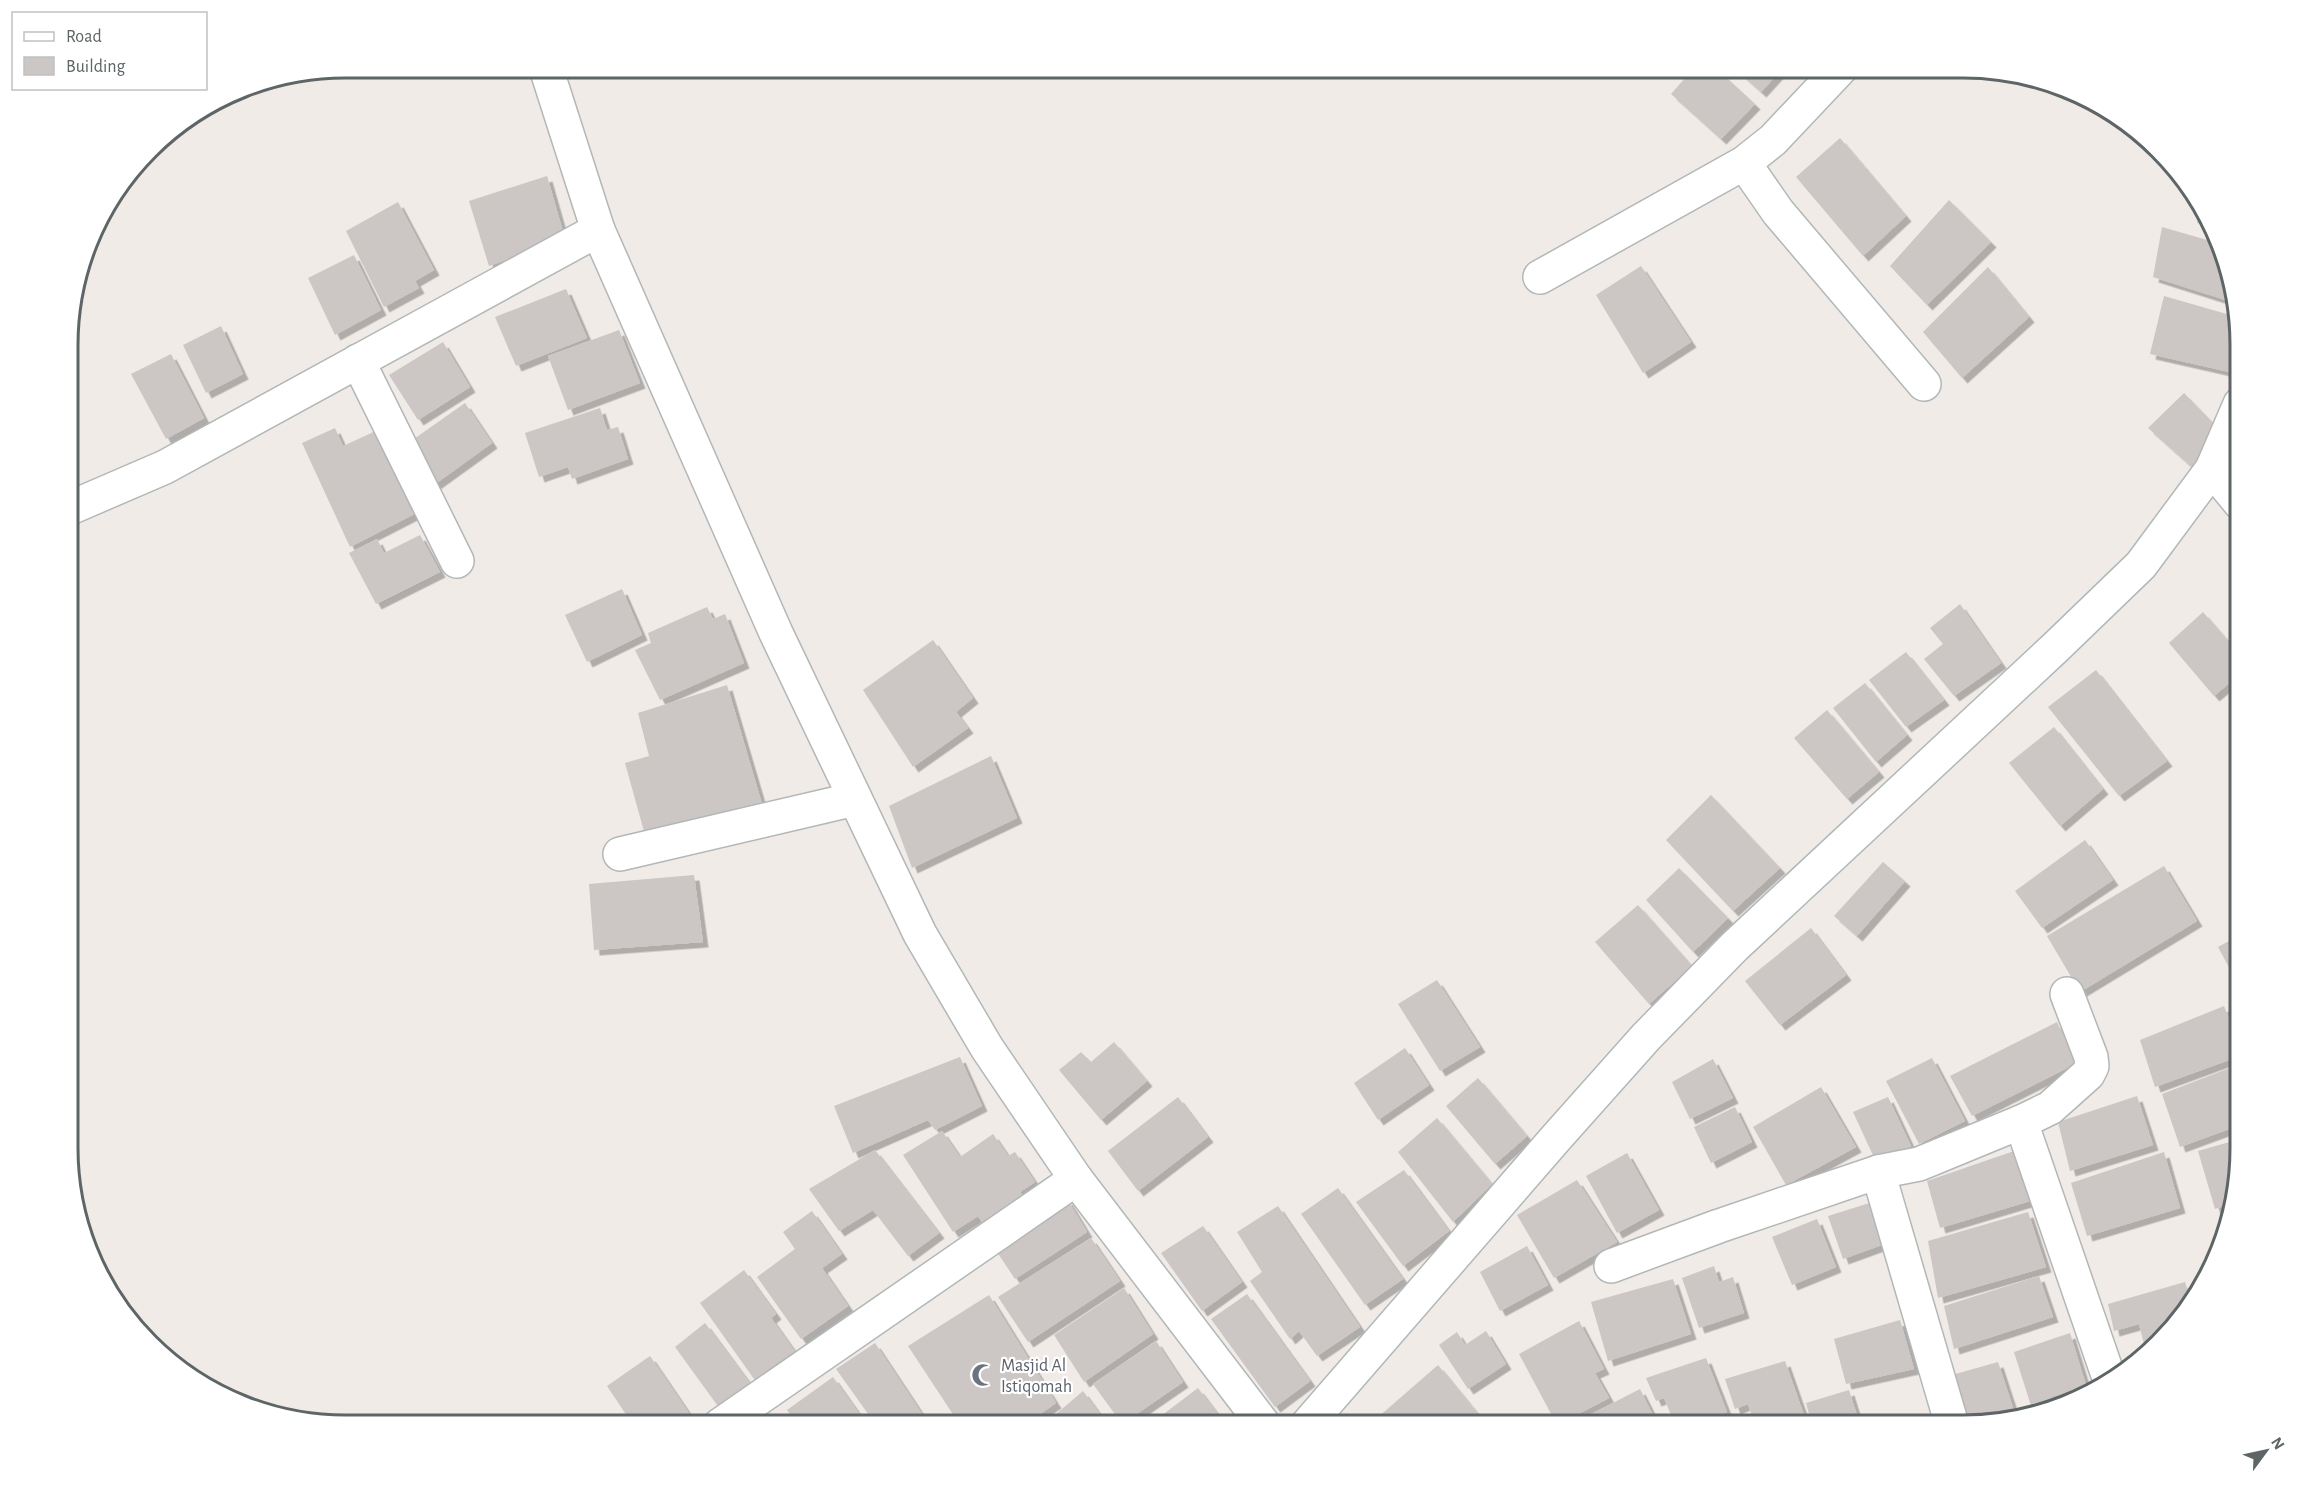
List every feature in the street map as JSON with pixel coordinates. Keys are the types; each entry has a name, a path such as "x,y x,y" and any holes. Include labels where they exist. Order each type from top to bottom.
{"street":[{"path":"549,78 597,230 776,633 921,934 987,1048 1076,1179 1256,1415"},
{"path":"1540,277 1744,163 1773,140 1832,78"},
{"path":"1744,163 1778,212 1924,384"},
{"path":"78,505 165,467 597,230"},
{"path":"358,361 457,561"},
{"path":"1316,1415 1646,1037 1735,946 2141,565 2212,469 2230,428"},
{"path":"2212,469 2230,491"},
{"path":"620,854 855,799"},
{"path":"1611,1266 1719,1226 1878,1172 1919,1164 2050,1108 2088,1074 2092,1066 2091,1057 2067,994"},
{"path":"2021,1122 2107,1372"},
{"path":"1878,1172 1949,1415"},
{"path":"734,1415 1076,1179"}],"building":[{"path":"1685,78 1727,78 1755,104 1721,139 1671,94"},
{"path":"1745,78 1774,78 1761,92"},
{"path":"1840,138 1906,216 1863,256 1796,177"},
{"path":"547,176 565,239 489,266 469,201"},
{"path":"1949,200 1991,242 1927,305 1890,266"},
{"path":"398,202 434,270 415,281 419,288 384,307 346,231"},
{"path":"2162,227 2209,240 2226,300 2153,277"},
{"path":"354,255 381,310 335,335 308,278"},
{"path":"1641,266 1691,342 1643,373 1596,295"},
{"path":"1988,267 2029,317 1962,378 1923,332"},
{"path":"566,289 587,338 516,366 495,317"},
{"path":"2164,296 2228,314 2230,372 2150,354"},
{"path":"221,326 243,374 206,393 183,345"},
{"path":"619,330 640,383 568,410 548,356"},
{"path":"443,342 470,387 418,420 389,375"},
{"path":"171,354 204,418 166,439 131,374"},
{"path":"2184,393 2216,426 2194,469 2148,428"},
{"path":"465,403 492,443 431,487 404,446"},
{"path":"600,408 607,430 618,427 628,459 572,479 568,467 539,477 525,433"},
{"path":"335,428 343,446 380,429 420,511 350,547 302,443"},
{"path":"420,535 440,572 376,604 349,553 377,539 384,553"},
{"path":"622,589 642,635 587,662 565,615"},
{"path":"1960,604 2001,663 1954,696 1924,659 1943,644 1930,628"},
{"path":"707,607 713,619 725,614 744,663 660,700 635,650 651,643 648,633"},
{"path":"2203,612 2230,643 2230,682 2214,696 2169,643"},
{"path":"933,640 973,698 956,712 968,728 913,767 863,690"},
{"path":"1906,652 1944,700 1906,727 1869,680"},
{"path":"2096,670 2167,761 2119,796 2048,707"},
{"path":"1865,683 1907,735 1876,762 1833,708"},
{"path":"727,685 762,804 645,835 625,763 649,756 638,713"},
{"path":"1827,710 1879,772 1847,799 1794,738"},
{"path":"2054,727 2103,789 2060,826 2009,763"},
{"path":"991,756 1017,818 912,868 889,806"},
{"path":"1711,795 1780,868 1733,911 1666,840"},
{"path":"2085,840 2113,880 2042,928 2015,891"},
{"path":"1883,862 1905,881 1857,936 1834,916"},
{"path":"2164,866 2197,921 2080,992 2047,936"},
{"path":"1679,868 1728,918 1693,952 1646,900"},
{"path":"694,875 703,942 594,950 589,884"},
{"path":"1638,905 1692,966 1649,1004 1595,942"},
{"path":"1811,928 1846,975 1780,1025 1745,981"},
{"path":"2230,940 2230,969 2218,947"},
{"path":"1437,980 1480,1047 1440,1071 1398,1004"},
{"path":"2224,1006 2230,1021 2230,1060 2155,1087 2140,1040"},
{"path":"2057,1022 2077,1063 1972,1116 1950,1076"},
{"path":"1114,1042 1147,1081 1101,1120 1059,1070 1081,1052 1091,1062"},
{"path":"1405,1048 1429,1085 1378,1120 1354,1083"},
{"path":"960,1057 982,1106 935,1130 928,1120 853,1153 834,1106"},
{"path":"1932,1058 1965,1121 1919,1144 1886,1081"},
{"path":"1713,1059 1733,1098 1690,1119 1672,1082"},
{"path":"2230,1068 2230,1129 2180,1147 2162,1094"},
{"path":"1478,1078 1527,1136 1495,1164 1446,1106"},
{"path":"1821,1087 1856,1147 1786,1185 1753,1127"},
{"path":"2137,1096 2153,1145 2070,1171 2058,1122"},
{"path":"1178,1097 1208,1137 1138,1191 1108,1151"},
{"path":"1888,1097 1911,1146 1877,1164 1853,1112"},
{"path":"1735,1107 1752,1142 1711,1163 1694,1127"},
{"path":"1437,1118 1492,1184 1453,1222 1398,1152"},
{"path":"942,1131 960,1157 993,1134 1008,1156 1015,1152 1035,1182 1020,1192 1027,1202 985,1227 978,1216 953,1232 903,1155"},
{"path":"2230,1142 2228,1183 2224,1206 2215,1209 2198,1151"},
{"path":"875,1150 939,1233 908,1256 873,1210 839,1231 809,1189"},
{"path":"2014,1151 2030,1201 1940,1228 1927,1181"},
{"path":"2164,1152 2180,1208 2087,1236 2071,1183"},
{"path":"1627,1153 1659,1210 1617,1233 1586,1176"},
{"path":"1404,1170 1449,1231 1403,1266 1356,1202"},
{"path":"1577,1180 1617,1242 1554,1278 1517,1215"},
{"path":"1338,1188 1403,1279 1365,1305 1301,1214"},
{"path":"1067,1199 1087,1232 1015,1279 993,1246"},
{"path":"1879,1200 1890,1242 1843,1259 1828,1216"},
{"path":"1278,1206 1360,1327 1317,1356 1299,1331 1290,1339 1250,1281 1262,1272 1237,1232"},
{"path":"812,1211 842,1254 822,1268 848,1306 801,1339 757,1277 795,1249 783,1232"},
{"path":"2028,1212 2046,1267 1938,1298 1928,1241"},
{"path":"1817,1219 1836,1267 1792,1285 1772,1237"},
{"path":"1203,1226 1242,1282 1202,1311 1161,1253"},
{"path":"1091,1238 1120,1281 1028,1342 998,1297"},
{"path":"1527,1246 1548,1285 1500,1311 1480,1272"},
{"path":"1714,1266 1719,1282 1733,1277 1744,1313 1699,1328 1682,1278"},
{"path":"744,1270 776,1314 771,1318 798,1356 759,1386 700,1303"},
{"path":"2039,1276 2053,1317 1954,1349 1944,1306"},
{"path":"1673,1279 1691,1334 1608,1361 1591,1302"},
{"path":"2185,1282 2188,1291 2164,1324 2144,1344 2139,1324 2114,1331 2108,1304"},
{"path":"1124,1288 1153,1334 1084,1382 1054,1335"},
{"path":"1247,1294 1310,1381 1275,1407 1211,1319"},
{"name":"Masjid Al Istiqomah","path":"989,1295 1056,1403 1039,1415 953,1415 908,1346"},
{"path":"1900,1320 1914,1369 1846,1384 1834,1339"},
{"path":"1579,1321 1604,1369 1595,1373 1609,1398 1576,1415 1552,1415 1519,1354"},
{"path":"705,1323 751,1385 720,1409 675,1347"},
{"path":"1486,1331 1506,1364 1468,1389 1439,1345 1457,1332 1465,1345"},
{"path":"2070,1333 2086,1384 2065,1395 2031,1406 2014,1352"},
{"path":"1156,1341 1183,1382 1135,1415 1115,1415 1093,1384"},
{"path":"875,1343 923,1415 869,1415 836,1369"},
{"path":"650,1356 690,1415 626,1415 607,1386"},
{"path":"1706,1358 1727,1412 1719,1415 1671,1415 1664,1398 1656,1401 1646,1378"},
{"path":"1785,1361 1804,1415 1752,1415 1748,1404 1735,1409 1725,1379"},
{"path":"1998,1362 2014,1410 1964,1415 1952,1375"},
{"path":"1438,1365 1479,1415 1380,1415"},
{"path":"833,1377 860,1415 791,1415 787,1410"},
{"path":"1198,1388 1218,1415 1162,1415"},
{"path":"1640,1389 1653,1415 1589,1415"},
{"path":"1849,1390 1857,1415 1809,1415 1806,1403"},
{"path":"1083,1391 1101,1415 1055,1415"}],"place":[{"name":"Masjid Al Istiqomah","path":"983,1375"}]}
